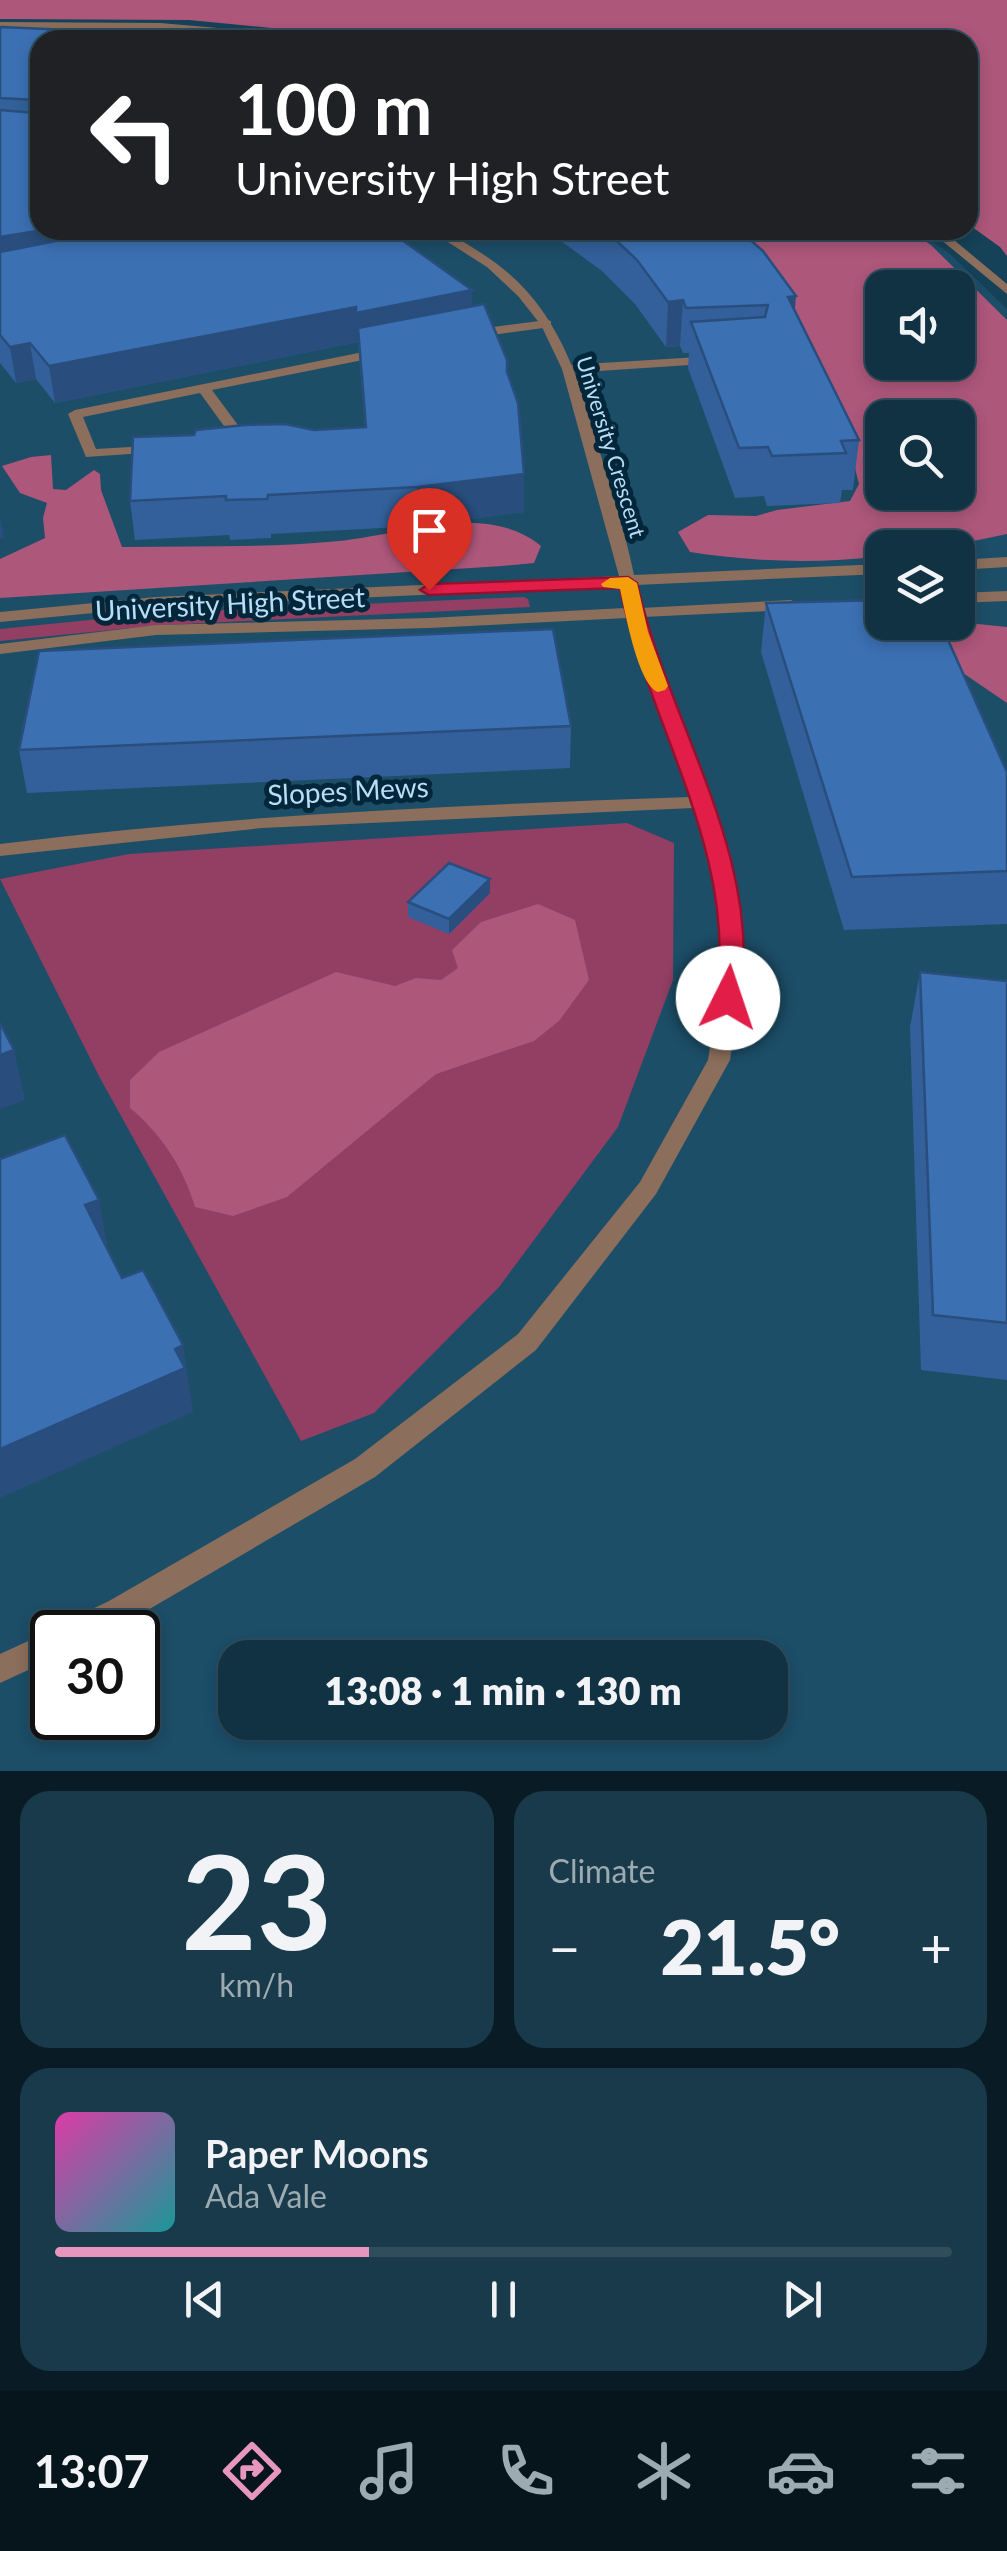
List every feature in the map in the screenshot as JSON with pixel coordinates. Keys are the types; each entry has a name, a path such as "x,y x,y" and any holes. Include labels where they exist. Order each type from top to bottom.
{"street":[{"path":"0,25 215,30"},
{"name":"University Crescent","path":"123,1610 365,1468 528,1342 648,1188 719,1060 733,967 729,900 701,802 634,612 569,370 547,324 492,264 452,240"},
{"path":"947,240 1007,290"},
{"path":"447,338 503,327 547,324"},
{"path":"166,447 91,454 75,414 390,350"},
{"path":"569,370 724,359"},
{"path":"204,388 242,440 223,442"},
{"path":"975,564 1007,562"},
{"name":"University High Street","path":"0,617 156,602 865,570"},
{"path":"975,597 1007,596"},
{"name":"University High Street","path":"0,648 156,630 429,623 802,604"},
{"name":"Slopes Mews","path":"0,850 96,836 310,820 701,802"},
{"path":"0,1669 30,1655"}],"shaded area":[{"path":"0,0 1007,0 1007,256 978,231 978,30 292,30 189,20 0,19"},
{"path":"0,29 166,30 30,30 30,240 930,240 967,270 865,270 865,380 975,380 975,278 1007,309 1007,1771 0,1771"},
{"path":"701,240 923,240 931,245 956,270 865,270 865,380 975,380 975,288 1007,320 1007,534 975,541 975,530 865,530 865,557 810,561 690,552 678,532 708,515 756,516 850,501 859,484 848,440"},
{"path":"51,455 53,489 66,490 94,470 100,474 101,490 122,547 312,543 470,523 496,525 541,546 534,563 0,598 0,559 45,538 43,518 47,503 20,493 2,466"},
{"path":"524,597 530,607 162,625 0,641 0,629 159,613"},
{"path":"975,624 1007,627 1007,703 963,673 942,640 975,640"},
{"path":"627,823 674,843 673,980 618,1127 499,1287 374,1413 301,1441 100,1078 0,879 129,854"},
{"path":"538,904 575,920 589,980 559,1021 534,1041 436,1074 287,1197 233,1216 195,1207 170,1153 130,1108 130,1080 159,1052 336,972 395,986 416,978 441,980 458,968 452,950 481,922"}],"building":[{"path":"0,28 69,30 30,30 30,100 0,98"},
{"path":"0,110 30,113 30,232 0,237"},
{"path":"61,240 402,240 472,290 356,313 356,307 49,366 30,343 10,347 0,335 0,252"},
{"path":"616,240 750,240 796,296 788,297 859,440 841,441 846,453 772,456 768,447 739,448 691,322 765,317 768,305 686,308 683,300 668,302 637,260"},
{"path":"484,304 507,360 518,403 524,474 417,487 268,495 267,499 226,500 226,496 130,501 133,437 194,435 196,430 245,425 285,424 314,430 366,427 358,328"},
{"path":"865,600 865,640 948,640 1007,772 1007,871 852,877 766,603"},
{"path":"553,629 571,726 19,750 39,651"},
{"path":"449,863 490,879 449,919 408,902"},
{"path":"920,972 1007,981 1007,1323 933,1315"},
{"path":"0,1023 14,1050 0,1055"},
{"path":"65,1135 99,1200 85,1205 122,1278 143,1270 183,1345 175,1349 185,1368 0,1449 0,1159"}],"slow traffic":[{"path":"610,584 628,583 638,632 658,686"}],"route":[{"path":"429,590 628,583 638,632 701,802 729,900 733,967 728,998"}]}
